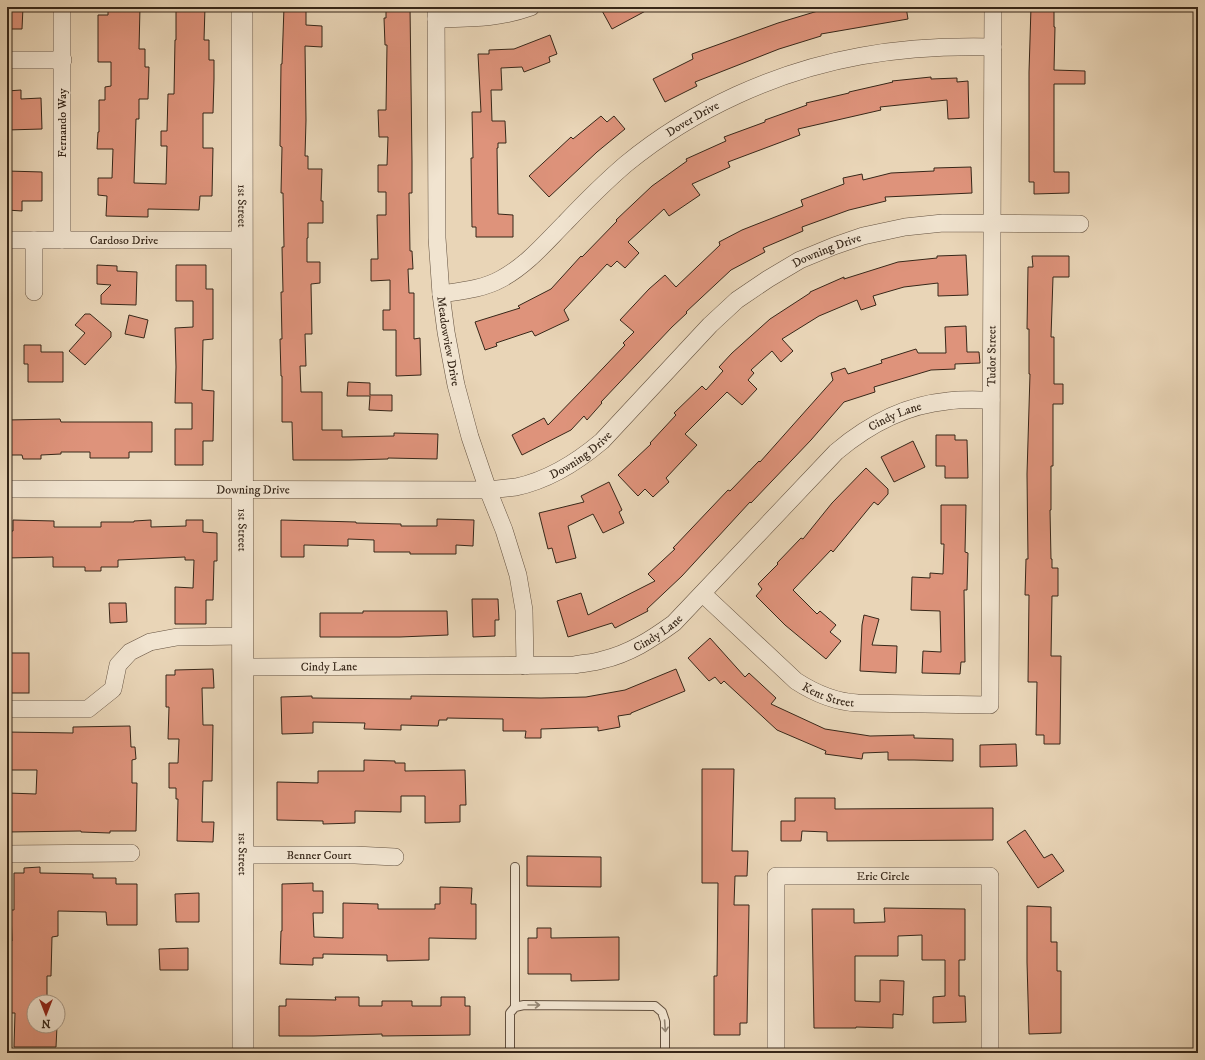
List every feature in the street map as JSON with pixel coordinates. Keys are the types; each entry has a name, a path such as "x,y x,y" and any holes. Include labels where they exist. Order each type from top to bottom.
{"street":[{"name":"Fernando Way","path":"62,7 62,240"},
{"name":"1st Street","path":"242,7 243,1053"},
{"path":"436,13 487,18 515,13 531,7"},
{"name":"Tudor Street","path":"990,705 993,7"},
{"name":"Meadowview Drive","path":"436,13 436,238 446,332 456,385 470,437 488,490 504,530 518,575 524,610 525,666"},
{"name":"Dover Drive","path":"441,294 475,288 500,279 515,270 533,256 592,194 627,164 665,136 705,112 738,95 816,66 861,56 907,49 954,46 993,47"},
{"path":"7,60 62,60"},
{"name":"Downing Drive","path":"7,489 488,490 516,487 541,480 566,468 584,457 602,441 710,325 737,300 800,260 864,236 906,227 943,223 1080,224"},
{"name":"Cardoso Drive","path":"7,240 242,240"},
{"path":"34,240 34,292"},
{"name":"Cindy Lane","path":"242,667 574,665 602,660 626,652 651,640 674,623 836,452 853,437 875,423 895,413 923,405 948,401 991,400"},
{"name":"Kent Street","path":"703,594 796,681 810,691 827,698 847,703 990,705"},
{"path":"7,709 88,709 113,689 118,666 130,652 150,642 177,637 242,636"},
{"path":"7,854 131,853"},
{"name":"Benner Court","path":"243,855 355,855 395,858"},
{"name":"Eric Circle","path":"776,1053 776,876 990,876 990,1053"}],"lane":[{"path":"515,867 515,1007"},
{"path":"510,1053 510,1013 515,1007 524,1005 655,1006 662,1012 665,1021 665,1053"},
{"path":"7,1049 9,1053"}],"building":[{"path":"8,7 23,7 22,29 7,29"},
{"path":"108,7 140,7 139,49 145,49 145,67 149,67 148,99 139,99 139,119 136,119 134,183 166,184 167,146 161,146 161,131 167,131 168,94 174,94 176,7 205,7 204,40 209,40 209,60 214,60 214,79 213,113 203,113 203,148 213,148 212,196 200,196 199,210 148,209 148,217 106,216 107,196 98,195 98,178 112,178 113,149 97,149 99,132 99,100 105,100 105,87 111,86 111,62 98,62 98,15 108,15"},
{"path":"284,7 306,7 306,25 322,26 322,47 305,46 305,156 308,156 308,169 322,169 321,201 323,201 323,223 308,223 307,262 320,262 320,283 311,284 312,334 305,334 306,366 300,366 301,392 322,392 322,430 342,430 342,437 394,436 394,433 438,434 437,459 388,458 293,460 292,422 282,422 280,339 282,339 282,247 284,247 283,193 281,193 282,147 280,146 281,64"},
{"path":"386,7 410,7 412,193 409,193 410,251 412,251 413,269 408,269 409,293 414,293 414,339 420,338 421,375 396,376 396,330 383,330 383,310 390,310 390,280 371,281 371,259 378,259 377,215 386,215 386,192 378,192 378,165 387,165 388,137 379,137 378,110 386,110 387,45 385,45 384,18 386,18"},
{"path":"600,7 653,7 612,29"},
{"path":"831,7 906,7 908,19 821,34 821,36 779,49 695,82 697,86 665,102 653,79 693,59 692,54 778,23"},
{"path":"1031,7 1054,7 1054,70 1085,71 1085,84 1054,84 1054,172 1069,172 1069,193 1034,194 1034,182 1029,182 1029,72"},
{"path":"550,35 557,54 549,57 550,62 524,72 522,67 501,68 502,90 491,90 492,121 505,121 506,143 498,143 497,148 498,214 513,215 513,237 476,237 476,227 472,227 471,158 473,158 472,112 481,112 478,54 489,54 489,50 514,49"},
{"path":"931,77 931,79 957,78 957,82 968,81 969,118 948,119 947,100 880,107 881,110 798,129 800,135 728,162 730,167 692,184 700,195 669,216 664,209 628,242 639,253 625,268 617,261 611,267 607,264 564,310 569,320 535,336 532,331 496,343 497,346 485,350 475,322 520,308 518,306 551,289 581,256 582,257 617,221 616,220 652,186 687,161 686,159 726,141 724,137 807,105 806,103 893,82 892,81"},
{"path":"21,90 21,99 41,98 42,129 7,130 7,91"},
{"path":"601,116 607,122 614,116 625,129 597,152 549,197 529,176 571,137 573,139"},
{"path":"971,167 972,193 885,197 886,201 849,210 802,227 803,231 763,248 765,252 731,270 686,312 687,313 601,402 602,403 587,420 584,416 571,430 522,455 512,435 544,418 548,425 585,387 625,345 623,343 634,332 620,320 649,289 665,275 676,287 720,245 719,242 742,230 803,206 801,200 844,184 843,178 862,174 863,180 891,173 934,171 934,168"},
{"path":"7,171 42,172 42,201 22,201 22,211 7,210"},
{"path":"966,255 968,295 938,296 938,283 904,287 873,296 876,305 861,310 857,300 819,316 782,339 793,351 781,362 772,351 751,370 754,373 748,380 757,389 742,405 727,392 685,434 697,445 666,478 669,482 653,497 645,489 638,496 618,475 651,444 650,443 676,415 674,413 702,386 706,390 723,371 719,367 732,353 770,319 810,292 844,277 844,279 898,262 937,258 937,256"},
{"path":"1032,256 1069,256 1069,277 1053,277 1051,337 1054,337 1054,384 1063,384 1063,404 1053,404 1053,466 1051,466 1050,510 1052,568 1058,568 1058,596 1052,596 1051,656 1061,656 1060,744 1044,744 1044,735 1036,735 1037,682 1028,682 1029,595 1025,595 1026,559 1028,559 1027,474 1030,374 1029,329 1027,329 1028,267 1033,267"},
{"path":"97,265 117,266 117,271 137,272 136,305 101,304 101,295 111,285 97,284"},
{"path":"176,265 206,265 206,289 213,289 213,339 203,340 202,390 214,391 213,441 203,441 203,465 175,465 175,429 192,429 192,403 175,403 175,328 193,327 193,301 176,301"},
{"path":"85,314 90,314 111,332 111,337 85,365 69,351 85,333 75,325"},
{"path":"129,315 148,320 144,338 125,334"},
{"path":"966,326 967,352 979,352 980,363 955,364 955,369 931,370 874,387 875,392 844,402 811,440 751,503 750,502 682,576 647,609 648,611 615,628 612,623 568,637 557,601 581,593 588,615 655,581 648,574 675,549 673,548 728,490 730,491 759,461 760,462 833,380 831,373 845,368 848,374 882,363 881,360 916,349 918,353 946,353 945,327"},
{"path":"24,345 41,345 41,352 63,352 63,382 28,382 28,364 24,364"},
{"path":"348,382 370,383 370,395 392,395 392,411 369,410 370,396 347,396"},
{"path":"60,419 61,422 152,422 152,452 129,452 129,458 90,458 90,452 61,452 61,454 41,455 41,459 23,459 22,455 7,455 7,420"},
{"path":"936,435 955,435 955,440 967,440 968,478 945,478 945,466 936,466"},
{"path":"913,441 925,467 894,482 881,457"},
{"path":"866,468 888,489 888,494 878,505 874,502 833,552 831,550 793,590 817,614 820,611 836,625 830,632 841,641 826,659 785,625 756,596 762,589 758,584 801,538 803,539 832,503"},
{"path":"609,482 622,510 619,512 624,523 603,533 593,514 568,526 576,558 556,563 552,548 548,549 539,513 584,502 581,496"},
{"path":"941,505 966,505 965,552 968,553 967,590 964,590 965,662 961,662 960,674 922,673 923,651 941,652 940,611 911,610 912,577 930,578 930,573 943,574 944,544 941,544"},
{"path":"437,519 474,520 473,546 456,545 456,554 374,552 374,540 348,539 348,546 304,545 304,557 281,557 281,520 401,524 401,526 437,526"},
{"path":"13,520 54,521 54,527 101,527 101,522 134,522 151,520 151,527 186,526 186,520 203,520 203,532 217,533 217,561 214,561 213,600 206,600 206,624 175,624 175,587 193,588 194,560 185,560 185,557 118,560 118,567 101,567 101,571 85,571 85,567 53,567 53,557 7,558 7,531 13,531"},
{"path":"472,599 498,599 499,620 495,620 495,636 473,637"},
{"path":"109,603 126,603 127,622 110,623"},
{"path":"363,611 447,611 448,635 400,637 320,637 320,613 363,613"},
{"path":"864,615 879,619 872,645 897,646 896,673 860,671 862,625"},
{"path":"710,638 745,677 749,673 776,698 771,704 825,729 870,736 914,735 914,738 953,739 953,761 888,760 888,752 863,753 862,759 825,754 826,751 777,730 724,681 721,684 715,677 709,681 688,658"},
{"path":"7,653 29,653 29,693 7,693"},
{"path":"213,669 214,688 202,688 203,725 213,725 212,781 203,781 202,822 214,822 213,842 177,841 178,799 176,799 176,788 169,788 169,763 178,763 179,739 168,739 169,707 166,707 166,675 175,675 175,670"},
{"path":"676,669 685,691 631,714 618,716 620,727 598,731 598,727 541,729 541,738 525,738 526,731 503,731 503,719 447,718 447,720 439,720 438,726 401,725 401,730 364,729 365,723 313,722 313,733 282,734 281,697 312,696 312,698 411,699 411,696 541,698 586,697 625,690"},
{"path":"130,726 131,747 135,747 136,759 132,760 132,783 137,783 136,831 110,831 110,833 81,831 7,832 8,793 36,794 37,770 7,770 7,732 73,733 73,727"},
{"path":"1016,744 1017,766 980,767 980,745"},
{"path":"364,760 395,761 395,763 405,763 405,771 465,770 466,805 460,805 460,822 425,823 425,796 401,796 401,812 355,811 355,823 323,824 323,821 277,820 277,782 318,783 318,771 364,771"},
{"path":"702,769 734,769 732,851 748,851 747,876 735,876 734,905 749,905 747,1023 740,1023 740,1035 714,1035 714,976 717,976 718,883 702,883"},
{"path":"795,798 835,798 835,809 993,808 993,840 827,841 827,832 802,831 801,841 781,841 781,821 795,821"},
{"path":"1025,830 1044,858 1052,854 1064,871 1038,888 1007,842"},
{"path":"527,856 601,857 601,887 527,886"},
{"path":"40,867 40,873 93,874 93,878 116,878 116,884 137,884 137,925 107,925 106,912 58,911 58,936 52,937 51,976 47,976 47,994 26,994 26,1034 57,1034 56,1047 14,1047 15,1013 7,1013 7,982 9,982 10,941 12,941 11,910 14,910 14,873 24,873 24,868"},
{"path":"313,883 313,891 323,891 323,913 313,913 314,937 343,938 343,903 378,904 378,909 435,909 435,904 440,904 440,887 472,888 471,904 476,904 476,939 429,938 429,960 387,961 387,955 323,954 323,958 313,958 313,965 280,964 282,884"},
{"path":"199,893 199,922 176,922 175,894"},
{"path":"1027,906 1051,907 1051,942 1057,942 1057,971 1061,971 1061,1033 1029,1034"},
{"path":"884,908 965,909 965,960 959,960 959,996 965,996 966,1022 933,1023 933,997 945,996 945,960 922,960 922,935 898,936 898,956 855,956 855,1001 880,1002 880,980 904,981 903,1015 893,1014 893,1028 814,1028 812,909 854,909 854,923 885,922"},
{"path":"537,928 551,928 551,938 619,937 619,980 571,981 571,974 528,974 528,938 537,938"},
{"path":"188,948 188,970 160,970 159,949"},
{"path":"335,997 359,997 359,1006 382,1006 382,1001 412,1001 412,1006 441,1006 441,997 465,997 465,1006 470,1006 470,1035 382,1036 382,1034 279,1036 279,1006 286,1006 286,999 336,1000"}]}
